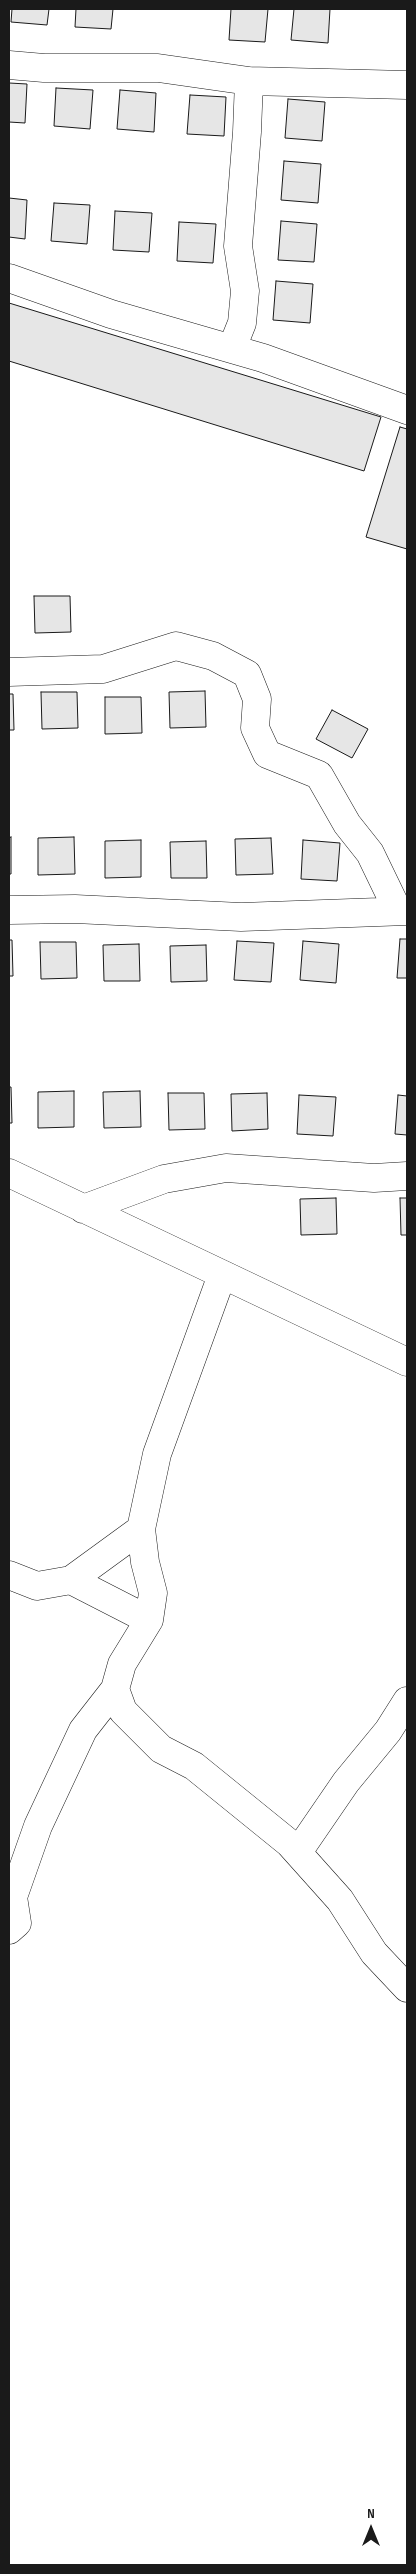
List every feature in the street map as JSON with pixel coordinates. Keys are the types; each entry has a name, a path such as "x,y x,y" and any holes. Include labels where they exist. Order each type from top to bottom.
{"street":[{"path":"9,65 44,68 158,68 248,81 407,85"},
{"path":"234,344 242,322 245,291 238,246 247,132 248,81"},
{"path":"9,278 111,314 263,358 407,410"},
{"path":"9,672 103,669 176,646 213,656 247,674 257,699 255,728 267,754 319,775 347,824 370,853 402,911 240,917 75,909 9,910"},
{"path":"83,1209 164,1179 226,1168 374,1178 407,1176"},
{"path":"9,1173 407,1362"},
{"path":"9,1930 16,1923 13,1897 38,1826 83,1730 115,1689 122,1664 148,1620 153,1593 145,1562 141,1529 156,1454 222,1274"},
{"path":"9,1575 36,1586 71,1580 141,1529"},
{"path":"71,1580 148,1620"},
{"path":"115,1689 123,1711 161,1749 194,1766 298,1852 340,1900 374,1953 407,1988"},
{"path":"298,1852 346,1782 388,1731 407,1701"}],"building":[{"path":"12,9 49,9 47,25 11,22"},
{"path":"76,9 113,9 111,29 75,27"},
{"path":"231,9 268,9 265,42 229,40"},
{"path":"294,9 330,9 328,43 291,40"},
{"path":"9,83 27,84 25,123 9,122"},
{"path":"56,88 93,90 90,129 54,126"},
{"path":"120,90 156,93 154,132 117,129"},
{"path":"190,95 226,97 224,136 187,134"},
{"path":"288,99 325,102 322,141 285,138"},
{"path":"284,161 321,164 318,203 281,200"},
{"path":"9,198 27,200 25,239 9,237"},
{"path":"54,203 90,205 87,244 51,241"},
{"path":"115,211 152,213 149,252 113,250"},
{"path":"281,221 317,224 314,262 278,260"},
{"path":"179,222 216,224 213,263 177,261"},
{"path":"276,281 313,284 310,323 273,320"},
{"path":"9,303 381,417 364,471 9,361"},
{"path":"400,427 407,429 407,549 366,537"},
{"path":"34,596 70,596 71,632 35,633"},
{"path":"205,691 206,727 170,728 169,692"},
{"path":"41,692 77,692 78,728 42,729"},
{"path":"9,694 13,694 14,730 9,730"},
{"path":"105,697 141,697 142,733 105,734"},
{"path":"332,710 368,729 352,758 316,739"},
{"path":"11,837 11,874 9,874 9,838"},
{"path":"74,837 75,874 38,875 38,838"},
{"path":"271,838 273,874 236,875 235,839"},
{"path":"141,840 141,877 105,878 105,841"},
{"path":"303,840 340,843 337,881 301,879"},
{"path":"206,841 207,878 171,878 170,842"},
{"path":"400,939 407,939 407,978 397,978"},
{"path":"9,940 12,940 13,976 9,976"},
{"path":"237,941 274,943 271,982 234,980"},
{"path":"303,941 339,944 336,983 300,980"},
{"path":"40,942 76,942 77,978 41,979"},
{"path":"139,944 140,981 104,981 103,945"},
{"path":"206,945 207,981 171,982 170,946"},
{"path":"9,1087 11,1087 12,1123 9,1123"},
{"path":"74,1091 74,1127 38,1128 38,1092"},
{"path":"140,1091 141,1127 104,1128 103,1092"},
{"path":"168,1093 204,1093 205,1129 169,1130"},
{"path":"267,1093 268,1129 232,1131 231,1094"},
{"path":"299,1095 336,1097 333,1136 297,1134"},
{"path":"398,1095 407,1096 407,1135 395,1134"},
{"path":"336,1198 337,1234 301,1235 300,1199"},
{"path":"400,1198 407,1198 407,1235 401,1235"}]}
